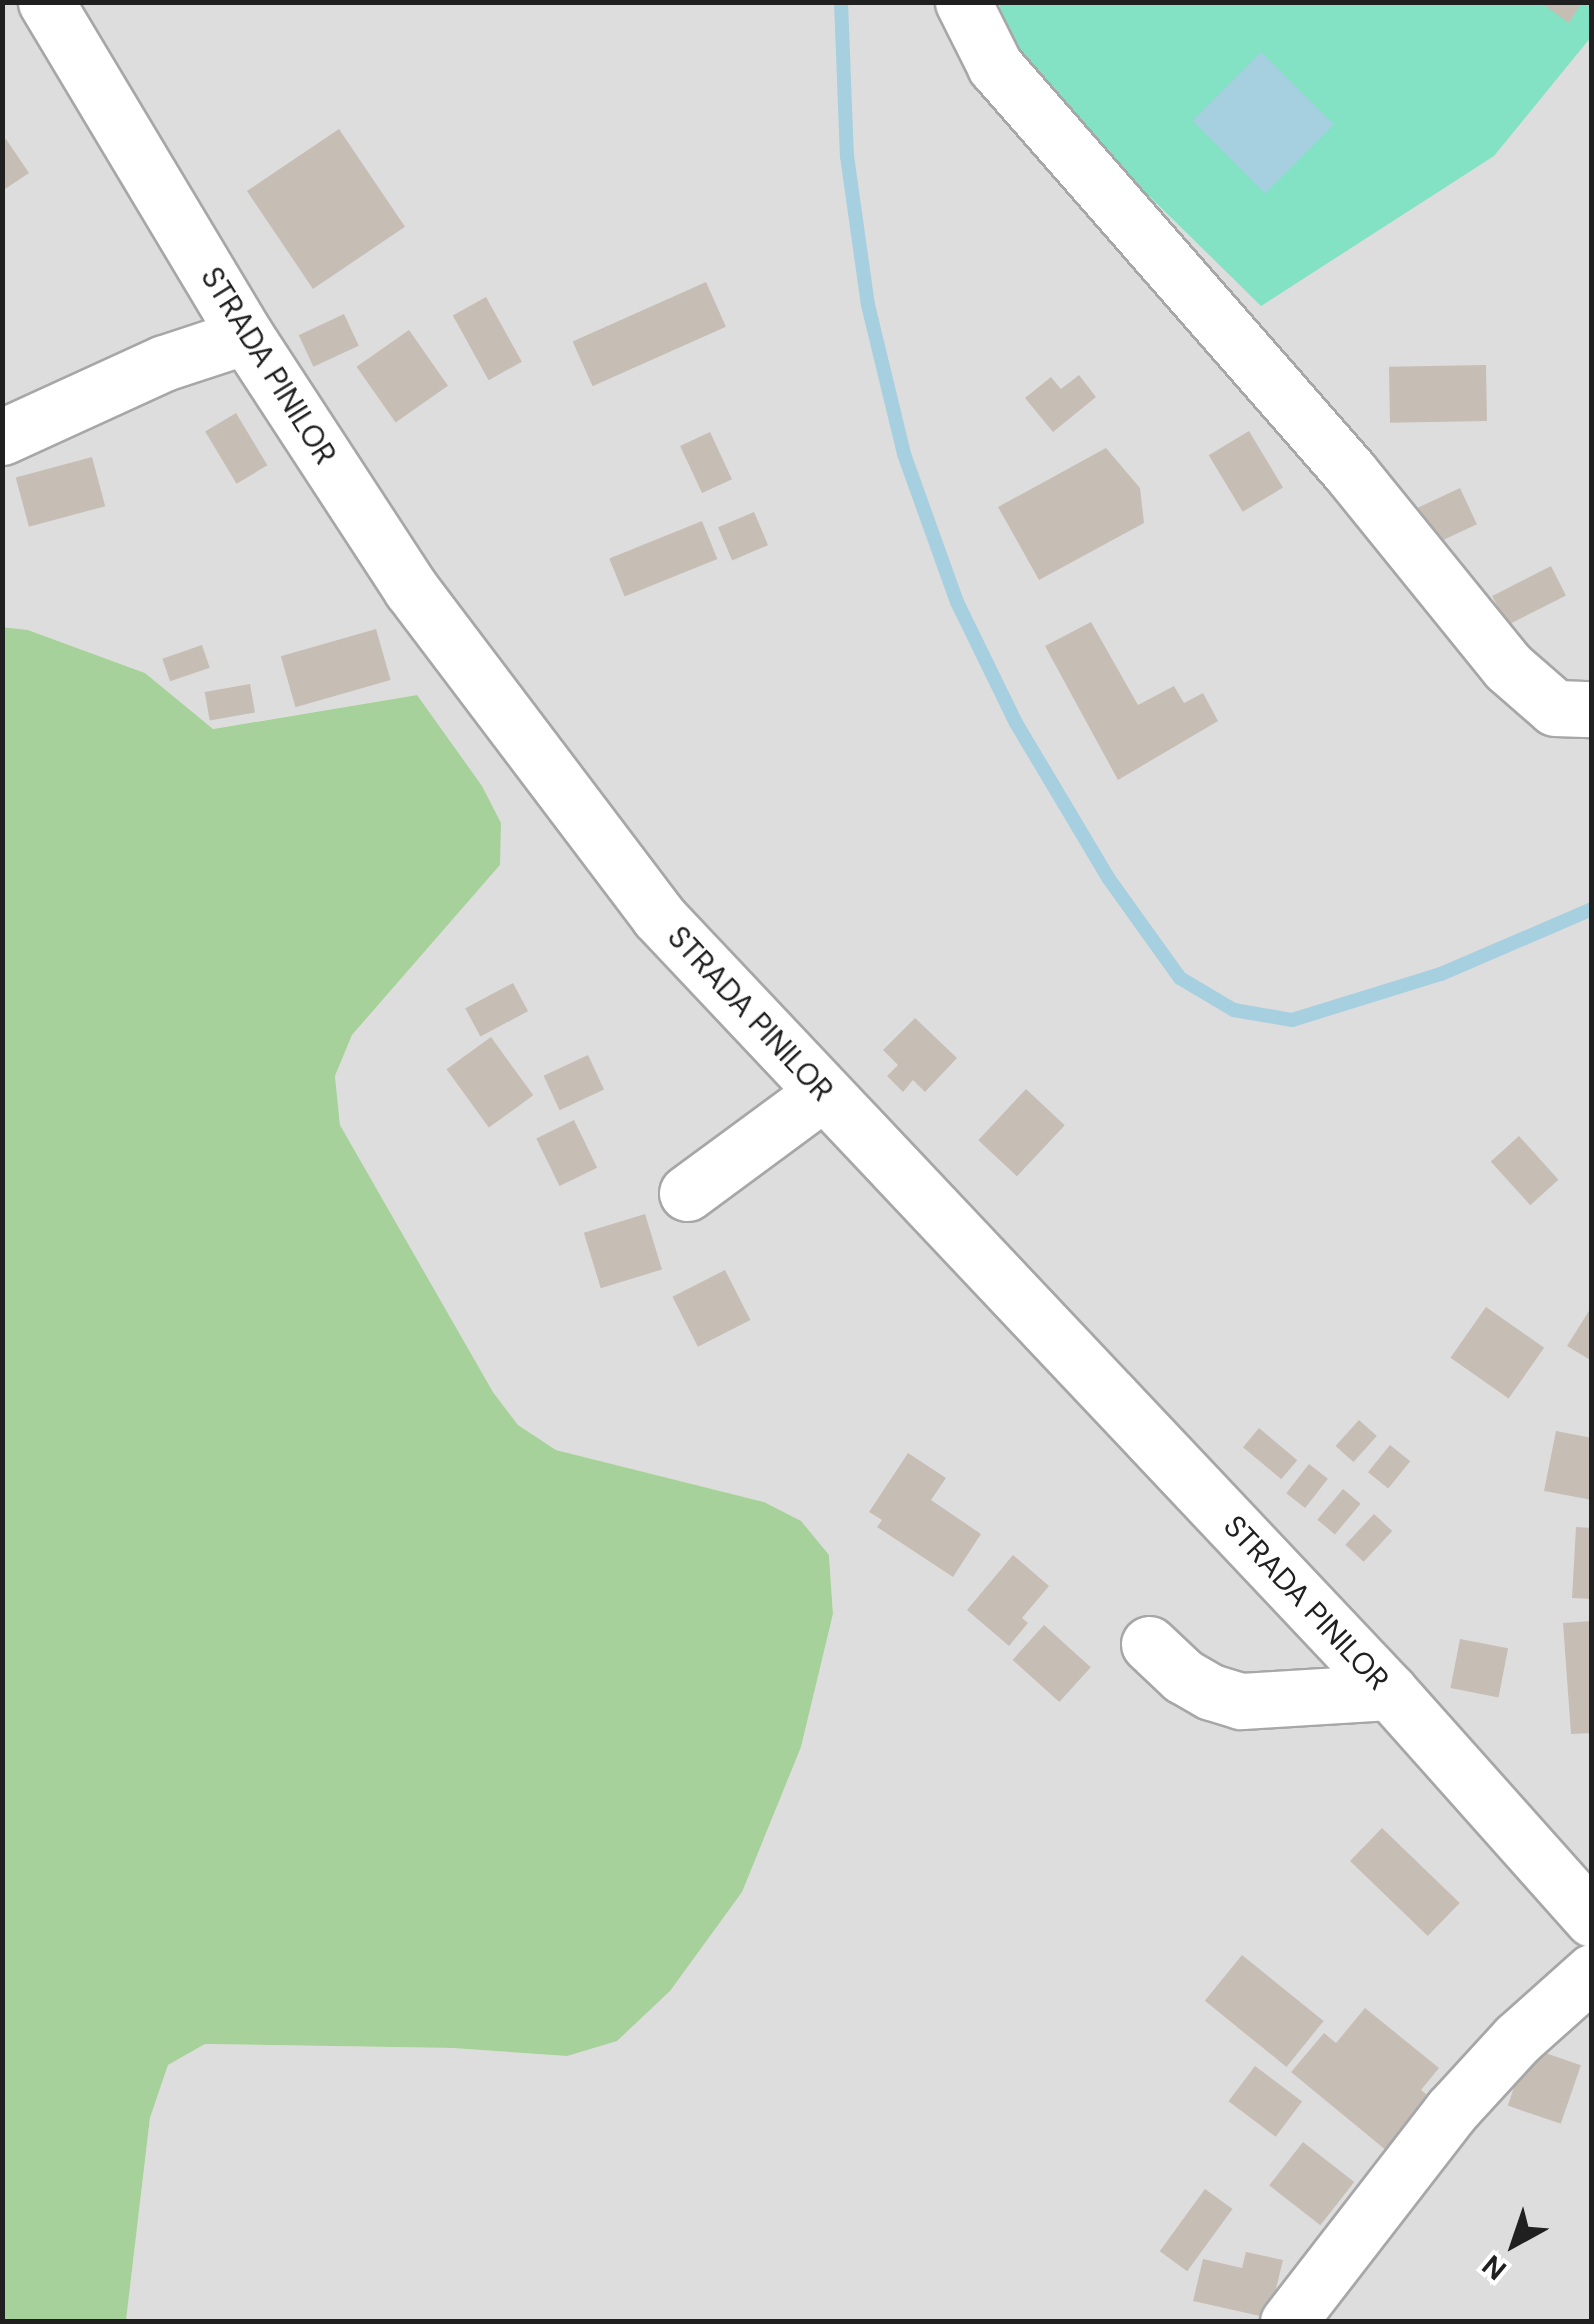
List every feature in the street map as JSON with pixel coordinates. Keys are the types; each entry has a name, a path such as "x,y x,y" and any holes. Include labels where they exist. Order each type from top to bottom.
{"street":[{"name":"STRADA PINILOR","path":"46,2 246,336 411,589 530,752 658,916 1390,1692 1592,1919"},
{"path":"962,2 995,66 1350,472 1508,667 1556,708 1592,709"},
{"path":"2,437 164,363 246,336"},
{"path":"687,1192 824,1092"},
{"path":"1150,1644 1182,1676 1211,1692 1241,1701 1390,1692"},
{"path":"1288,2322 1451,2111 1528,2028 1592,1972"}],"shaded area":[{"path":"2,3 1591,3 1591,2321 126,2321 150,2118 168,2065 205,2044 452,2048 567,2056 801,1747 833,1614 829,1555 764,1502 556,1450 518,1425 493,1392 340,1125 335,1076 352,1035 500,865 417,695 212,729 145,673 28,630 3,627"}],"green space":[{"path":"999,3 1591,3 1591,37 1494,156 1261,306 1011,60"},
{"path":"2,627 28,630 145,673 213,729 417,695 482,786 501,823 500,865 352,1035 335,1076 340,1125 493,1392 518,1425 556,1450 764,1502 801,1521 829,1555 833,1614 801,1747 742,1892 670,1991 617,2041 567,2056 452,2048 205,2044 168,2065 150,2118 126,2321 3,2321"}],"water":[{"path":"1261,52 1334,125 1265,193 1192,121"}],"building":[{"path":"1540,2 1582,2 1569,23"},
{"path":"339,129 405,227 313,289 247,191"},
{"path":"6,139 29,173 2,191 2,141"},
{"path":"706,282 726,327 593,386 573,341"},
{"path":"486,297 522,362 489,380 453,315"},
{"path":"344,314 359,346 313,367 299,335"},
{"path":"409,330 448,386 396,422 357,367"},
{"path":"1486,365 1487,421 1390,423 1389,367"},
{"path":"1079,375 1096,397 1053,432 1025,398 1051,377 1061,389"},
{"path":"236,413 267,465 237,484 205,432"},
{"path":"1249,431 1283,488 1243,512 1209,455"},
{"path":"710,432 732,479 702,493 680,446"},
{"path":"1106,448 1140,488 1144,523 1039,580 998,507"},
{"path":"92,457 105,506 29,527 16,477"},
{"path":"1460,488 1477,524 1435,544 1418,507"},
{"path":"754,512 768,545 732,560 718,527"},
{"path":"702,521 717,559 625,596 609,558"},
{"path":"1551,566 1566,595 1507,625 1492,596"},
{"path":"1091,622 1138,705 1174,686 1184,703 1203,693 1218,721 1118,780 1045,646"},
{"path":"376,629 391,680 295,707 281,656"},
{"path":"202,645 210,668 170,681 162,659"},
{"path":"250,684 255,713 210,721 205,692"},
{"path":"513,983 528,1011 480,1037 465,1008"},
{"path":"915,1018 957,1058 925,1092 913,1080 903,1092 887,1076 898,1065 883,1050"},
{"path":"491,1037 533,1095 489,1128 447,1069"},
{"path":"588,1055 604,1089 560,1110 544,1076"},
{"path":"1026,1089 1065,1125 1017,1176 978,1140"},
{"path":"574,1120 597,1168 559,1186 536,1138"},
{"path":"1519,1136 1558,1180 1530,1205 1491,1161"},
{"path":"645,1214 662,1269 601,1288 584,1233"},
{"path":"725,1270 750,1320 698,1347 672,1297"},
{"path":"1592,1306 1592,1361 1567,1346"},
{"path":"1486,1307 1544,1348 1509,1399 1450,1358"},
{"path":"1359,1420 1377,1436 1353,1462 1336,1446"},
{"path":"1259,1428 1297,1460 1281,1479 1243,1447"},
{"path":"1556,1431 1592,1438 1592,1500 1544,1491"},
{"path":"1390,1445 1410,1461 1388,1489 1368,1472"},
{"path":"908,1453 946,1478 931,1500 981,1534 953,1577 877,1527 882,1520 869,1512"},
{"path":"1309,1464 1328,1479 1305,1508 1286,1493"},
{"path":"1343,1489 1361,1504 1335,1534 1317,1520"},
{"path":"1374,1514 1392,1531 1364,1562 1345,1545"},
{"path":"1576,1527 1592,1528 1592,1599 1572,1598"},
{"path":"1013,1555 1049,1586 1022,1618 1028,1623 1009,1646 967,1610"},
{"path":"1592,1621 1592,1733 1571,1734 1563,1623"},
{"path":"1044,1625 1091,1667 1059,1702 1013,1660"},
{"path":"1460,1639 1508,1648 1499,1697 1450,1688"},
{"path":"1382,1828 1460,1903 1428,1936 1350,1861"},
{"path":"1242,1955 1324,2021 1286,2067 1205,2001"},
{"path":"1365,2008 1439,2068 1421,2090 1430,2097 1387,2151 1291,2072 1324,2033 1336,2043"},
{"path":"1528,2047 1581,2065 1561,2124 1508,2106"},
{"path":"1255,2066 1302,2102 1276,2137 1229,2101"},
{"path":"1303,2142 1354,2182 1320,2225 1269,2185"},
{"path":"1205,2189 1233,2209 1187,2271 1160,2251"},
{"path":"1246,2252 1283,2260 1269,2318 1193,2301 1203,2259 1242,2268"}],"waterway":[{"path":"841,2 847,156 868,305 904,454 957,602 1016,723 1109,879 1180,978 1234,1010 1292,1020 1441,974 1592,909"}]}
